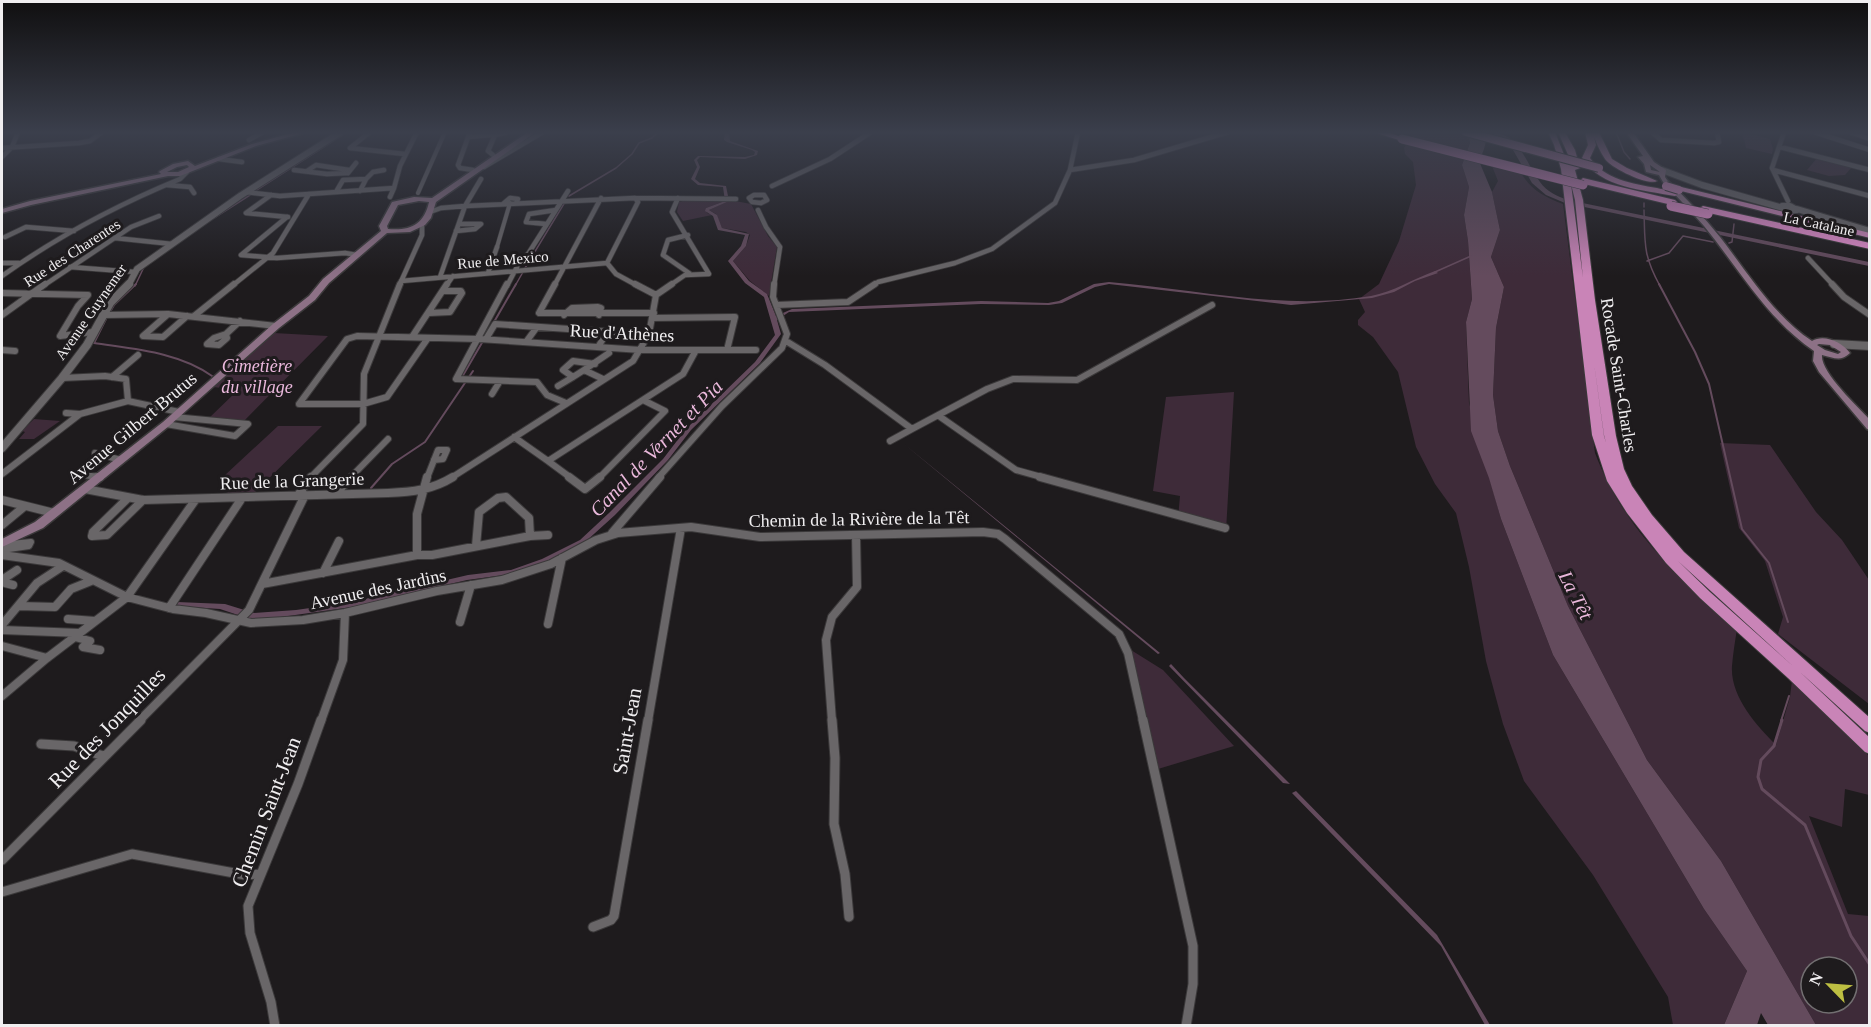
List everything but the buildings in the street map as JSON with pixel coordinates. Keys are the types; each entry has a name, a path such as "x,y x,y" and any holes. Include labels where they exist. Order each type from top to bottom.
{"highway":[{"name":"Rocade Saint-Charles","path":"1564,180 1598,435 1613,480 1641,523"},
{"name":"La Catalane","path":"1569,180 1581,183 1666,184 1705,212 1869,249"},
{"name":"Rocade Saint-Charles","path":"1579,180 1590,300 1610,436 1618,469 1637,503 1660,533 1719,591"},
{"path":"1619,180 1629,184 1666,184"},
{"path":"1650,180 1869,237"},
{"path":"1650,180 1801,223 1869,237"},
{"path":"1655,180 1666,184"},
{"path":"1641,523 1670,560 1705,595 1793,674 1869,748"},
{"path":"1641,523 1667,552 1720,601 1869,733"},
{"path":"1670,560 1869,739"},
{"path":"1719,591 1848,702 1869,717"},
{"path":"1719,591 1869,727"}],"main road":[{"path":"2,207 145,180"},
{"path":"315,293 385,231 422,231 437,195 459,180"},
{"path":"385,231 383,226 395,204 404,201 432,205 466,180"},
{"path":"1663,180 1666,184"},
{"path":"1663,180 1710,232 1788,327 1834,357"},
{"path":"315,293 396,232"},
{"name":"Avenue Gilbert Brutus","path":"2,544 34,528 100,477 173,418 315,293"},
{"path":"1817,346 1834,344 1846,353 1843,356 1828,359 1826,367 1847,400"},
{"path":"1817,346 1817,361 1823,372 1869,427"}],"street":[{"path":"167,185 168,180"},
{"name":"Avenue Guynemer","path":"2,448 36,413 87,345 107,314 110,303 127,287 135,272 172,244 270,180"},
{"path":"336,192 343,180"},
{"path":"360,191 366,180"},
{"path":"390,197 397,180"},
{"path":"418,193 424,180"},
{"path":"440,277 465,206 480,180"},
{"path":"751,200 785,180"},
{"path":"776,305 848,302 878,282 955,263 992,249 1054,202 1065,180"},
{"path":"1666,184 1676,180"},
{"path":"1693,180 1869,231"},
{"path":"1776,180 1785,205"},
{"path":"1810,180 1869,196"},
{"path":"2,276 40,248 115,208 167,185 190,188 194,193"},
{"path":"757,195 764,195 772,186"},
{"path":"302,188 307,194"},
{"path":"250,193 307,194 394,188"},
{"path":"566,403 547,395 537,382 456,379 515,271 568,191"},
{"path":"167,315 143,336 163,337 273,254 290,217 307,194"},
{"path":"271,195 246,213 290,217"},
{"path":"758,210 761,203 767,200 764,195"},
{"path":"390,197 404,201"},
{"path":"390,197 395,204"},
{"path":"488,273 513,203 518,199 510,198 503,204"},
{"path":"432,205 465,206 601,198 722,198 761,203"},
{"path":"601,198 539,313 735,317 727,350"},
{"path":"636,198 607,263 616,274 656,295"},
{"path":"678,198 672,212 688,235 708,275 687,274 663,255 668,240 688,235"},
{"path":"612,534 657,476 722,405 776,356 786,342 787,334 773,290 781,251 751,200"},
{"path":"103,207 115,208"},
{"path":"546,224 526,222 529,214 556,210"},
{"name":"Rue des Charentes","path":"2,315 115,238 142,221 159,216"},
{"path":"290,217 257,242 250,242 234,254 268,257 345,253 357,255"},
{"path":"456,231 476,230 481,224 459,224"},
{"path":"5,237 26,226 74,231"},
{"name":"Rue des Jonquilles","path":"2,860 249,610 308,480 363,424 364,374 422,231"},
{"path":"115,238 172,244"},
{"path":"1808,258 1844,297 1869,315"},
{"path":"2,263 19,263"},
{"name":"Rue de Mexico","path":"401,281 607,263"},
{"path":"656,295 702,265"},
{"path":"70,267 135,272"},
{"path":"412,337 453,276"},
{"path":"429,313 450,312 462,293 444,291"},
{"path":"2,293 33,292 88,296 78,306 60,336 93,333"},
{"path":"641,350 649,334 657,305 656,295"},
{"path":"890,441 1010,380 1034,377 1067,382 1077,380 1212,305"},
{"path":"107,314 190,316 276,326"},
{"path":"226,334 240,321"},
{"name":"Rue d'Athènes","path":"486,339 495,324 643,334"},
{"path":"526,342 537,327"},
{"path":"598,347 608,332"},
{"name":"Rue d'Athènes","path":"363,404 299,404 347,339 357,336 486,339 695,352 756,350"},
{"path":"363,404 387,397 428,338"},
{"path":"786,342 825,365 912,429"},
{"path":"1834,344 1869,346"},
{"path":"1846,353 1869,346"},
{"path":"2,350 15,351"},
{"name":"Rue de la Grangerie","path":"85,489 143,500 421,491 442,484 603,379 633,362 641,350"},
{"path":"551,464 683,374 695,352"},
{"path":"558,386 609,353"},
{"path":"112,377 138,355"},
{"path":"573,377 562,370 567,364 578,360 595,364"},
{"path":"584,370 603,379"},
{"path":"62,378 126,379 128,401"},
{"path":"492,394 500,381"},
{"path":"514,437 588,489 665,411 643,400"},
{"path":"66,413 80,414 128,401 173,418 235,436 248,424 173,418"},
{"path":"2,474 80,414"},
{"path":"939,416 1016,470 1226,528"},
{"path":"336,493 388,439"},
{"path":"95,453 121,460"},
{"path":"417,555 414,538 421,491 434,460"},
{"path":"82,475 100,477"},
{"path":"476,546 479,512 484,506 498,498 506,497 529,518 530,536"},
{"path":"128,498 93,532 92,537 107,535 143,500"},
{"path":"169,608 242,498"},
{"path":"2,696 46,658 127,597 196,499"},
{"path":"2,500 54,513"},
{"path":"2,525 25,506"},
{"name":"Chemin de la Rivière de la Têt","path":"612,534 681,528 760,537 983,532 998,534 1040,566 1119,634 1128,653 1193,946 1193,984 1185,1026"},
{"name":"Saint-Jean","path":"593,927 611,920 614,916 681,528"},
{"name":"Avenue des Jardins","path":"2,554 34,558 61,565 127,597 169,608 251,623 303,620 345,614 502,580 562,558 612,534"},
{"path":"262,584 417,555 432,555 530,536 548,535"},
{"path":"849,917 845,874 834,824 834,758 826,640 832,617 857,587 856,535"},
{"path":"323,573 339,541"},
{"path":"2,544 31,542 29,546 2,554"},
{"path":"13,585 2,580 34,558"},
{"path":"548,624 562,558"},
{"path":"3,630 37,583 61,565"},
{"path":"20,605 55,607 71,590 91,581"},
{"path":"460,622 471,585"},
{"name":"Chemin Saint-Jean","path":"275,1026 271,1002 248,923 248,906 298,784 343,660 345,614"},
{"path":"68,619 95,621"},
{"path":"3,630 78,635 90,641 83,647 100,650"},
{"path":"2,646 46,658"},
{"path":"40,744 74,746 103,756"},
{"path":"2,892 132,854 246,875 260,874"}],"green space":[{"path":"1415,180 1467,180 1469,187 1464,215 1472,299 1466,322 1469,403 1501,519 1553,655 1704,909 1747,971 1724,1025 1673,1025 1668,997 1593,875 1524,781 1503,724 1486,661 1469,567 1456,513 1435,484 1416,447 1398,372 1373,337 1358,325 1358,320 1365,312 1359,299 1379,284 1399,241 1416,185"},
{"path":"1498,180 1526,180 1539,192 1563,204 1595,453 1621,506 1637,529 1694,590 1737,629 1732,677 1746,709 1776,745 1790,697 1792,680 1869,756 1869,795 1845,789 1842,827 1809,816 1848,914 1869,916 1869,1025 1816,1025 1810,1015 1859,1015 1859,955 1799,955 1799,996 1721,861 1647,760 1568,606 1510,466 1498,431 1493,395 1496,328 1504,287 1491,257 1500,230 1492,192"},
{"path":"730,200 751,204 768,236 777,247 769,296 750,281 733,261 746,246 750,235 746,232 722,228 716,214 709,210"},
{"path":"725,201 706,208 707,213 712,215 683,221 677,212 679,202"},
{"name":"Cimetière du village","path":"274,333 328,336 242,423 208,419 238,390 213,387"},
{"path":"1234,392 1226,531 1178,518 1180,496 1153,491 1166,397"},
{"path":"34,419 60,421 34,439 19,439 25,432 22,431"},
{"path":"278,426 322,426 254,493 226,494 241,480 224,476"},
{"path":"1720,443 1770,445 1816,512 1842,540 1869,580 1869,704 1778,634 1783,617 1765,561 1739,528"},
{"path":"1131,650 1163,670 1234,746 1158,769"}],"shaded area":[{"name":"Canal de Vernet et Pia","path":"692,180 726,186 729,201 709,210 717,215 722,228 749,234 746,246 733,261 749,281 767,294 776,316 792,309 981,301 1048,303 1059,301 1094,284 1109,282 1272,300 1338,300 1379,294 1435,271 1438,273 1394,292 1372,298 1291,305 1109,284 1095,287 1062,303 1049,305 981,304 789,312 777,320 781,334 760,363 691,430 668,460 615,515 584,543 544,563 511,574 467,580 352,607 281,617 250,619 220,609 175,606 177,602 225,604 254,613 352,602 468,575 511,570 542,559 580,540 663,459 686,429 755,362 775,335 764,297 745,283 728,261 741,246 745,235 718,230 713,216 705,211 706,208 725,201 723,187 698,185"},
{"name":"La Têt","path":"1467,180 1487,180 1492,192 1500,230 1491,257 1504,287 1496,328 1493,395 1498,431 1510,466 1568,606 1647,760 1721,861 1799,996 1799,1015 1810,1015 1816,1025 1768,1025 1761,1013 1757,1025 1724,1025 1747,971 1704,909 1553,655 1501,519 1489,478 1471,431 1466,322 1472,299 1464,215 1469,187"},
{"path":"1530,180 1539,180 1552,193 1568,200 1869,262 1869,266 1565,203 1546,195"},
{"path":"904,444 1160,653 1158,654"},
{"path":"1171,664 1290,784 1283,783 1169,666"},
{"path":"1296,791 1437,935 1490,1025 1485,1025 1441,946 1292,793"}],"waterway":[{"path":"255,191 272,180"},
{"path":"569,196 596,180"},
{"path":"214,218 250,195"},
{"path":"525,268 565,202"},
{"path":"1644,210 1649,260"},
{"path":"1729,243 1732,242 1734,224"},
{"path":"1649,260 1669,253 1683,236 1713,242"},
{"path":"1435,272 1471,256"},
{"path":"1649,260 1659,284"},
{"path":"136,284 144,267"},
{"path":"515,286 523,272"},
{"path":"110,312 114,305 136,284"},
{"path":"494,322 516,284"},
{"path":"1659,284 1709,384 1742,529 1769,563 1788,622"},
{"path":"107,317 94,343 170,357 199,368 212,376"},
{"path":"462,377 483,341"},
{"path":"371,488 392,464 425,442 473,371"},
{"path":"1021,376 1045,377"},
{"path":"1781,721 1789,696"},
{"path":"1782,720 1774,746 1761,760 1758,777 1762,789 1805,825 1851,936 1870,965"}]}
